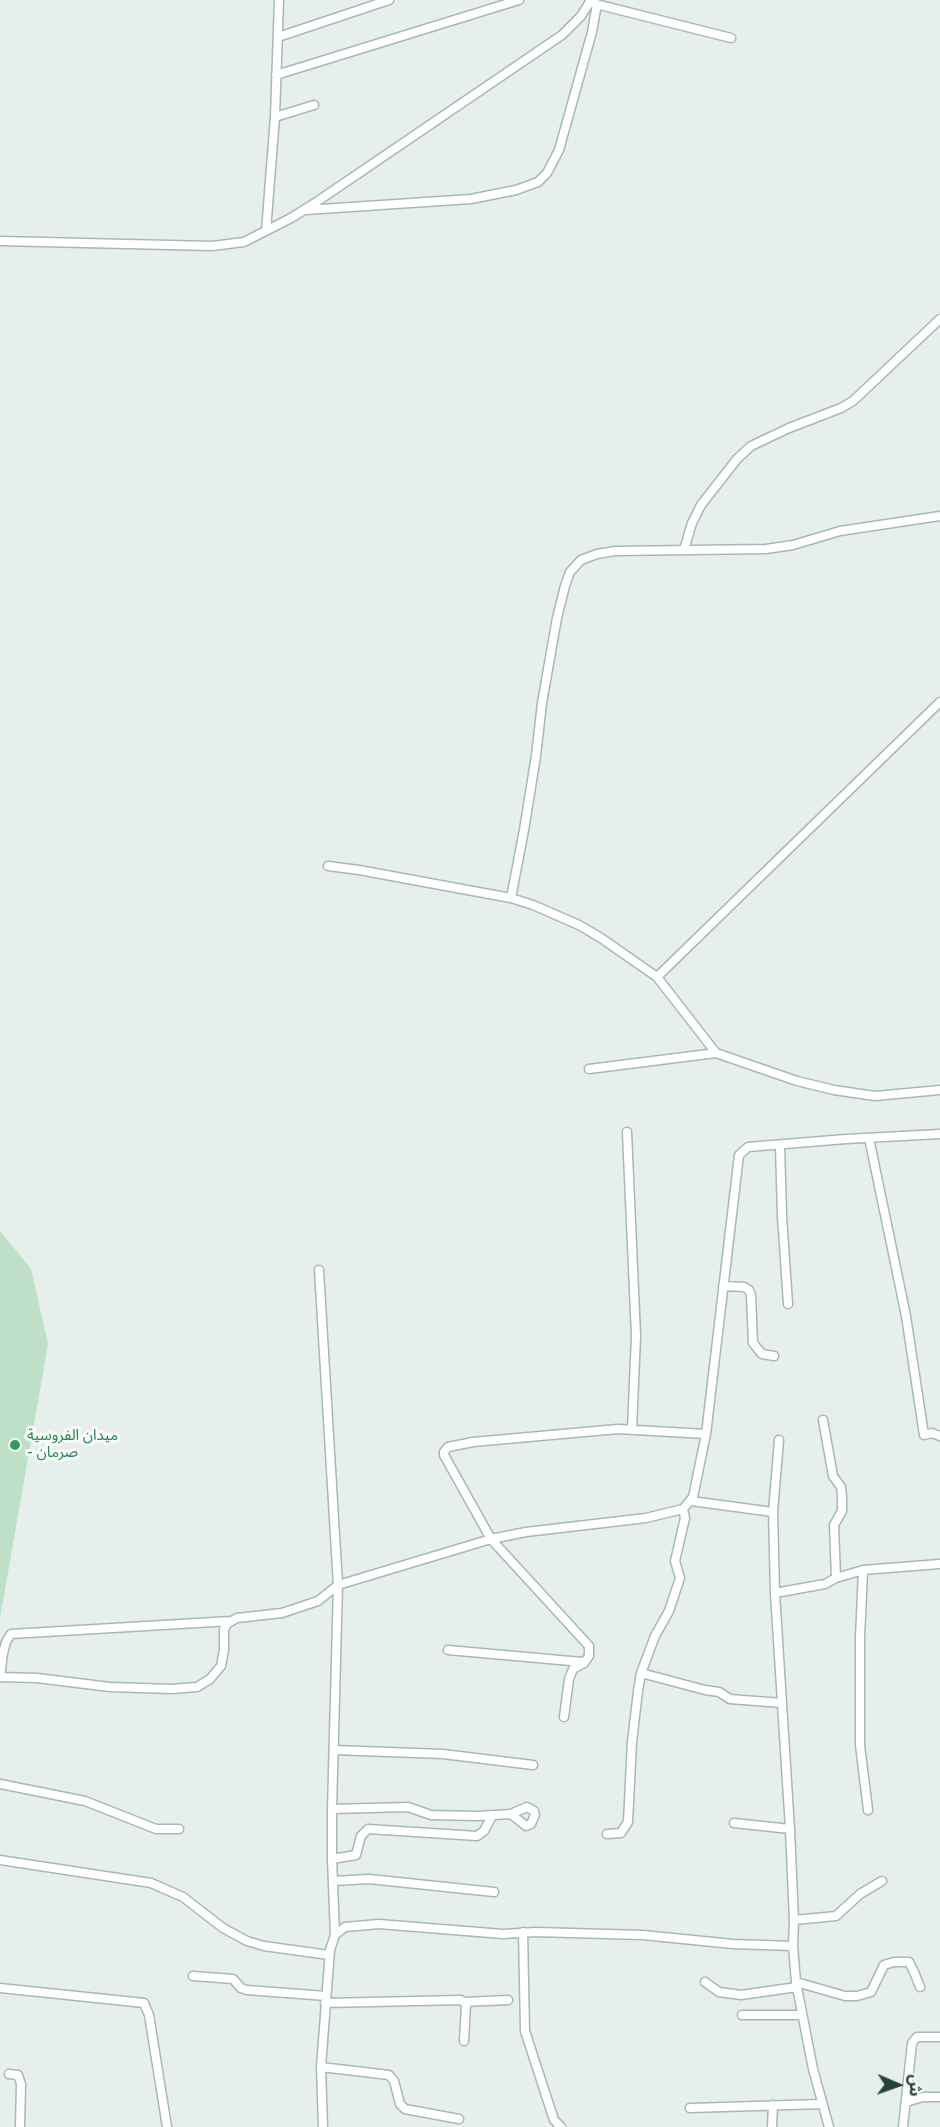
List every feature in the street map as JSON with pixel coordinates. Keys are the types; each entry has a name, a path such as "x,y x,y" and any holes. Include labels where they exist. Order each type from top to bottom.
{"street":[{"path":"266,231 275,117 279,0"},
{"path":"278,37 389,0"},
{"path":"276,75 519,0"},
{"path":"593,2 731,38"},
{"path":"0,241 212,246 244,242 303,210 562,35 576,23 593,2"},
{"path":"303,210 471,199 516,190 538,182 559,150 592,32 593,2"},
{"path":"275,117 315,105"},
{"path":"684,550 692,523 701,505 726,472 751,446 853,401 940,319"},
{"path":"511,898 536,756 551,651 565,586 570,573 581,560 615,551 766,549 794,545 840,531 940,516"},
{"path":"657,977 940,702"},
{"path":"328,866 511,898 579,925 657,977 716,1053"},
{"path":"589,1069 716,1053 797,1081 834,1090 875,1096 940,1090"},
{"path":"627,1132 636,1336 632,1429"},
{"path":"232,1621 225,1629 224,1658 221,1666 210,1679 197,1687 126,1688 37,1678 0,1677 3,1653 11,1634 232,1621 243,1617 282,1613 318,1601 338,1585 490,1539 535,1530 646,1518 683,1509 691,1501 706,1434 738,1158 742,1151 748,1147 940,1134"},
{"path":"869,1138 906,1316 924,1435 940,1436"},
{"path":"780,1145 782,1227 788,1304"},
{"path":"319,1269 338,1585 332,1809 335,1935"},
{"path":"723,1286 744,1287 749,1290 753,1343 762,1354 774,1356"},
{"path":"823,1420 833,1476 841,1487 842,1496 842,1511 834,1525 836,1578"},
{"path":"564,1717 569,1679 573,1669 584,1663 589,1656 589,1646 490,1539 444,1455 446,1449 473,1442 632,1429 706,1434"},
{"path":"779,1440 773,1512 775,1593 794,1920 793,1946 796,1984 802,2015 829,2127"},
{"path":"691,1501 773,1512"},
{"path":"607,1834 621,1833 628,1822 632,1742 641,1673 681,1578 675,1561 685,1522 683,1509"},
{"path":"775,1593 825,1584 836,1578 863,1570 940,1564"},
{"path":"863,1570 860,1638 860,1745 868,1810"},
{"path":"448,1650 584,1663"},
{"path":"641,1673 720,1692 730,1699 782,1703"},
{"path":"334,1750 443,1754 533,1765"},
{"path":"0,1784 85,1801 156,1829 179,1829"},
{"path":"332,1809 408,1807 431,1815 512,1814"},
{"path":"332,1859 356,1855 361,1836 368,1829 477,1836 484,1831 492,1816"},
{"path":"734,1823 789,1829"},
{"path":"0,1860 151,1883 183,1897 223,1928 247,1941 264,1946 329,1955"},
{"path":"333,1881 369,1879 494,1892"},
{"path":"794,1920 836,1916 860,1894 882,1881"},
{"path":"323,2127 321,2067 329,1955 335,1935 345,1927 379,1924 503,1934 523,1932 643,1935 732,1944 793,1946"},
{"path":"523,1932 525,2031 554,2120 561,2127"},
{"path":"705,1982 719,1992 741,1995 796,1984 845,1996 857,1996 871,1992 885,1965 894,1962 909,1962 920,1987"},
{"path":"193,1976 233,1979 246,1990 326,2000 461,2000 464,2002 508,2000"},
{"path":"0,1988 144,2003 167,2127"},
{"path":"464,2002 464,2041"},
{"path":"742,2014 802,2015"},
{"path":"903,2127 914,2039 926,2036 940,2037"},
{"path":"321,2067 389,2075 394,2081 399,2101 405,2109 459,2119"},
{"path":"9,2074 18,2075 21,2084 20,2127"},
{"path":"906,2102 923,2097 940,2097"},
{"path":"690,2108 822,2104"},
{"path":"772,2127 773,2106"}],"green space":[{"name":"ميدان الفروسية - صرمان","path":"0,1231 31,1269 48,1344 0,1618"}],"place":[{"name":"ميدان الفروسية - صرمان","path":"15,1445"}]}
